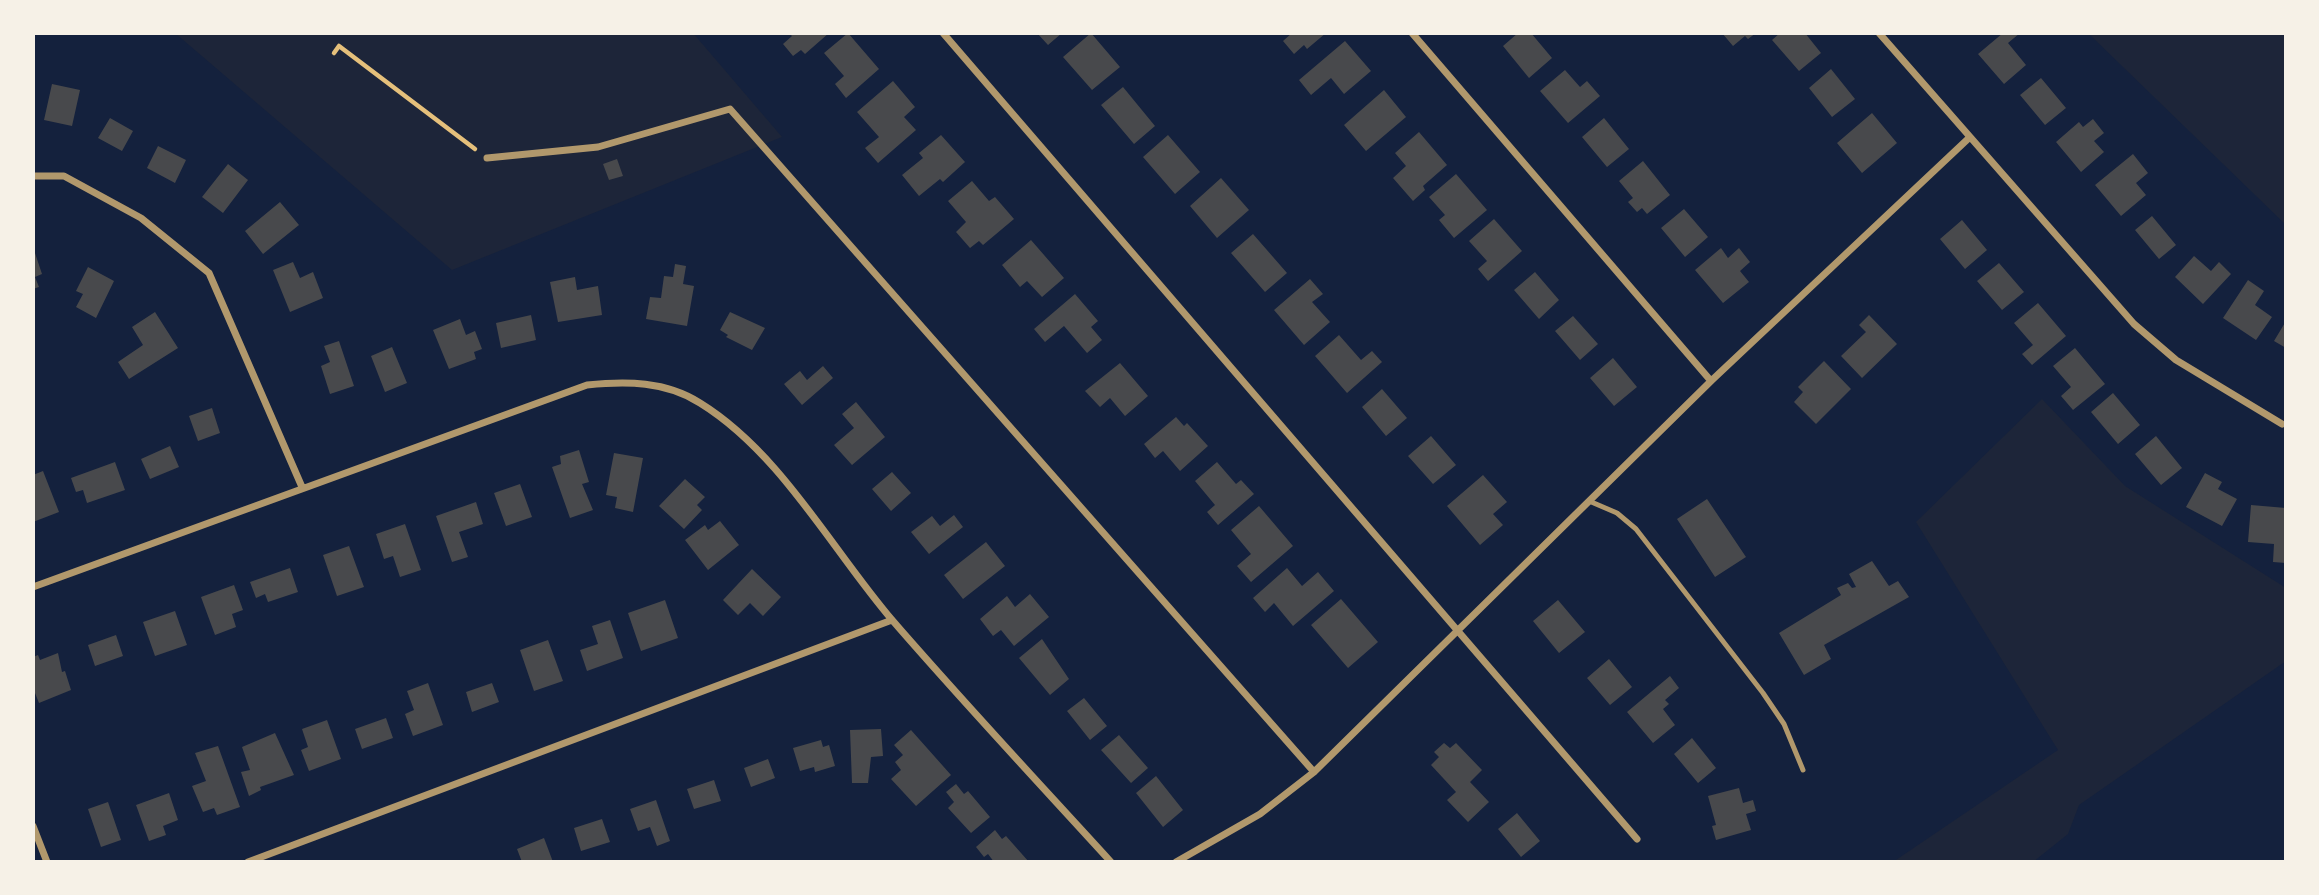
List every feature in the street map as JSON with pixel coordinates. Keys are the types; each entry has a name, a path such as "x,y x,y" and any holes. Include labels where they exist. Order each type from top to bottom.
{"street":[{"path":"943,33 1637,839"},
{"path":"1412,33 1711,381"},
{"path":"1879,33 2134,324 2176,360 2282,424"},
{"path":"487,158 598,147 730,109 1314,772"},
{"path":"1176,862 1260,814 1314,772 1711,381 1970,137"},
{"path":"33,176 64,176 141,218 209,273 302,487"},
{"path":"33,587 587,385 628,381 662,387 698,401 732,425 796,495 892,620 1111,862"},
{"path":"248,862 892,620"},
{"path":"33,826 47,862"}],"lane":[{"path":"1589,501 1617,513 1636,529 1763,693 1784,724 1803,770"}],"path":[{"path":"334,53 339,46 487,158"}],"shaded area":[{"path":"175,33 693,33 782,137 452,270"},
{"path":"2088,33 2286,33 2286,225"},
{"path":"2042,399 2125,486 2286,588 2286,661 2079,805 2068,834 2033,862 1893,862 2058,750 1916,522"}],"building":[{"path":"789,33 829,33 805,54 801,50 793,56 783,44 792,36"},
{"path":"848,33 879,69 846,98 835,84 844,76 824,53"},
{"path":"1037,33 1062,33 1048,45"},
{"path":"1091,33 1120,67 1092,90 1063,57"},
{"path":"1292,33 1326,33 1307,49 1304,45 1294,54 1283,41"},
{"path":"1518,33 1531,33 1552,58 1529,78 1503,46"},
{"path":"1722,33 1756,33 1748,39 1745,36 1733,46"},
{"path":"1780,33 1805,33 1821,53 1799,71 1772,40"},
{"path":"2003,33 2020,33 2008,43 2026,65 2004,84 1978,54"},
{"path":"1345,41 1371,71 1344,94 1331,78 1311,95 1299,80"},
{"path":"1831,69 1855,99 1832,117 1809,88"},
{"path":"1565,70 1580,87 1587,81 1600,96 1568,123 1540,91"},
{"path":"2041,78 2066,108 2045,125 2020,95"},
{"path":"893,81 915,107 904,117 916,130 878,163 865,148 879,137 857,112"},
{"path":"52,84 80,90 72,126 44,120"},
{"path":"1123,87 1155,126 1134,144 1101,105"},
{"path":"1384,90 1406,117 1366,151 1344,125"},
{"path":"1872,113 1897,143 1862,173 1837,143"},
{"path":"110,118 133,131 122,151 98,138"},
{"path":"1604,118 1629,149 1607,167 1582,137"},
{"path":"2093,119 2104,133 2094,141 2104,152 2081,172 2056,142 2079,122 2083,127"},
{"path":"1419,132 1447,165 1423,186 1425,190 1413,201 1393,178 1406,166 1395,153"},
{"path":"941,135 965,162 943,182 940,179 919,196 902,175 923,158 919,153"},
{"path":"1168,135 1200,172 1175,194 1143,157"},
{"path":"158,146 186,160 175,183 147,168"},
{"path":"2133,154 2148,173 2136,183 2146,195 2121,216 2095,185"},
{"path":"617,159 623,176 609,180 603,164"},
{"path":"1643,161 1670,195 1647,214 1642,208 1637,212 1628,202 1633,198 1619,181"},
{"path":"228,164 248,180 223,213 202,197"},
{"path":"1456,174 1487,210 1454,238 1439,220 1445,215 1429,197"},
{"path":"1221,178 1249,210 1217,238 1190,206"},
{"path":"972,181 989,201 995,197 1014,219 983,245 979,241 970,248 956,232 966,222 948,201"},
{"path":"280,202 299,225 263,254 245,231"},
{"path":"1684,209 1708,237 1685,257 1661,228"},
{"path":"2152,216 2176,245 2159,259 2135,230"},
{"path":"1494,219 1522,251 1488,281 1478,269 1487,261 1469,241"},
{"path":"1962,220 1987,250 1965,269 1940,239"},
{"path":"1253,234 1287,273 1265,292 1231,253"},
{"path":"1031,240 1064,278 1042,297 1027,281 1020,287 1002,265"},
{"path":"1721,248 1728,258 1739,248 1750,262 1740,271 1749,282 1723,303 1695,270"},
{"path":"34,250 42,274 35,277 39,287 33,289"},
{"path":"2194,256 2211,271 2219,262 2231,274 2203,304 2175,277"},
{"path":"293,262 300,278 313,272 323,298 290,312 273,270"},
{"path":"1999,263 2024,292 2002,310 1977,281"},
{"path":"675,264 686,266 683,284 694,286 687,326 646,319 650,297 661,298 664,276 673,277"},
{"path":"88,267 114,281 96,318 76,307 83,294 76,291"},
{"path":"1535,272 1559,300 1539,319 1514,290"},
{"path":"575,277 577,290 598,286 602,315 558,322 550,282"},
{"path":"1310,279 1323,294 1312,302 1330,322 1304,345 1274,310"},
{"path":"2248,280 2264,291 2255,305 2272,317 2256,340 2223,318"},
{"path":"1075,294 1098,321 1091,327 1102,340 1087,353 1064,326 1045,342 1034,329"},
{"path":"2038,303 2066,336 2032,365 2022,354 2033,345 2014,323"},
{"path":"155,312 178,348 129,379 118,362 143,345 132,327"},
{"path":"730,312 765,328 752,350 726,337 728,335 720,330"},
{"path":"531,315 536,340 501,348 496,323"},
{"path":"1869,315 1897,344 1862,378 1841,356 1866,332 1859,325"},
{"path":"1573,316 1598,344 1580,360 1555,331"},
{"path":"460,319 466,335 475,331 482,349 474,352 476,359 449,369 433,330"},
{"path":"2286,321 2286,348 2274,341"},
{"path":"1339,335 1361,360 1372,351 1382,362 1347,393 1315,356"},
{"path":"339,341 354,386 330,394 321,366 330,362 324,346"},
{"path":"392,347 407,383 385,392 371,356"},
{"path":"2075,348 2105,384 2073,410 2061,396 2071,387 2053,366"},
{"path":"1613,358 1637,387 1614,406 1590,378"},
{"path":"1824,361 1851,389 1816,424 1794,402 1803,392 1798,387"},
{"path":"1120,363 1148,396 1125,416 1110,398 1100,407 1085,391"},
{"path":"823,366 833,378 802,405 784,384 800,371 807,380"},
{"path":"1382,389 1407,418 1386,436 1362,407"},
{"path":"2113,393 2140,425 2118,444 2091,412"},
{"path":"856,402 885,437 852,465 834,445 854,428 842,414"},
{"path":"212,408 220,433 198,441 189,416"},
{"path":"1176,417 1184,426 1187,423 1208,446 1180,471 1163,451 1155,458 1144,444"},
{"path":"1431,436 1456,465 1433,484 1408,456"},
{"path":"2156,436 2182,468 2161,485 2135,454"},
{"path":"170,446 179,467 150,479 141,459"},
{"path":"579,450 589,482 582,484 593,510 570,518 552,467 561,464 560,456"},
{"path":"614,453 643,458 633,512 615,508 617,497 606,495"},
{"path":"115,462 125,490 87,503 83,490 76,492 71,478"},
{"path":"1217,462 1236,484 1241,480 1254,494 1218,525 1207,512 1215,505 1195,481"},
{"path":"43,471 59,512 33,522 33,475"},
{"path":"892,472 911,493 891,511 872,489"},
{"path":"2205,473 2222,482 2218,489 2237,499 2222,526 2186,507"},
{"path":"1483,475 1507,502 1493,514 1503,525 1480,545 1447,506"},
{"path":"685,479 705,497 697,505 702,510 684,529 659,506"},
{"path":"520,484 532,517 506,526 494,493"},
{"path":"1707,499 1746,557 1715,577 1677,519"},
{"path":"476,502 483,524 459,532 468,557 452,562 436,516"},
{"path":"2251,505 2286,508 2286,563 2273,562 2274,544 2248,542"},
{"path":"1259,506 1293,546 1251,582 1237,566 1251,554 1231,530"},
{"path":"954,515 963,527 929,554 911,532 932,516 940,526"},
{"path":"720,521 739,545 708,570 685,540 705,525 708,530"},
{"path":"405,524 421,570 400,577 393,556 384,559 376,534"},
{"path":"986,542 1005,566 963,599 944,575"},
{"path":"349,546 364,587 337,596 323,555"},
{"path":"1872,561 1889,586 1898,581 1909,597 1824,645 1831,659 1804,675 1779,633 1841,595 1837,588 1848,583 1852,588 1856,587 1849,574"},
{"path":"290,568 298,592 268,602 265,594 256,598 250,582"},
{"path":"1287,568 1302,586 1318,572 1334,591 1293,626 1274,603 1265,612 1253,598"},
{"path":"752,569 781,597 763,616 750,603 738,615 723,600"},
{"path":"234,585 243,610 232,614 236,627 215,635 201,597"},
{"path":"1030,594 1049,617 1014,646 1001,630 993,636 980,619 1007,596 1015,607"},
{"path":"1341,599 1378,642 1348,668 1311,625"},
{"path":"665,600 678,638 641,651 628,613"},
{"path":"1558,600 1585,632 1559,653 1533,621"},
{"path":"175,611 187,645 155,656 143,622"},
{"path":"610,620 623,658 587,671 580,650 598,644 592,626"},
{"path":"116,635 123,656 95,666 88,645"},
{"path":"1042,639 1069,679 1050,695 1019,658"},
{"path":"548,640 563,681 534,691 520,650"},
{"path":"58,653 62,672 65,671 71,690 39,703 33,688 33,657 38,655 40,660"},
{"path":"1609,659 1632,687 1610,705 1587,678"},
{"path":"1670,676 1679,688 1665,700 1669,704 1663,709 1675,725 1653,743 1627,712"},
{"path":"428,683 443,725 413,736 405,714 414,710 407,691"},
{"path":"492,683 499,702 472,712 466,692"},
{"path":"1084,698 1107,726 1090,740 1067,711"},
{"path":"386,718 393,738 362,749 355,729"},
{"path":"327,720 341,759 309,771 301,750 308,747 302,729"},
{"path":"881,729 883,756 871,757 868,783 852,783 850,730"},
{"path":"911,730 951,775 916,806 891,779 901,770 895,762 903,755 894,745"},
{"path":"275,733 294,775 260,787 261,790 249,796 241,772 250,770 242,747"},
{"path":"1119,735 1148,768 1131,783 1101,750"},
{"path":"1692,738 1716,768 1698,783 1674,754"},
{"path":"821,740 823,747 829,745 835,766 815,772 814,767 800,771 793,748"},
{"path":"1444,743 1450,748 1456,743 1482,770 1470,782 1489,802 1468,822 1447,800 1456,792 1431,765 1439,757 1434,752"},
{"path":"218,746 240,807 217,815 214,808 203,812 192,786 206,781 195,753"},
{"path":"768,759 775,778 751,787 744,768"},
{"path":"1156,776 1183,810 1163,827 1136,793"},
{"path":"714,780 721,801 694,809 687,789"},
{"path":"956,784 964,794 968,791 990,817 971,833 948,808 954,802 946,792"},
{"path":"1739,788 1743,803 1753,800 1756,811 1746,814 1751,830 1716,840 1712,826 1716,825 1708,796"},
{"path":"169,793 178,820 163,826 166,835 149,841 136,805"},
{"path":"656,800 670,841 657,846 650,827 638,831 630,809"},
{"path":"108,802 121,840 101,847 88,809"},
{"path":"1517,813 1540,841 1521,857 1498,829"},
{"path":"602,819 610,842 581,851 574,828"},
{"path":"995,830 1002,839 1006,836 1029,862 994,862 988,854 984,857 976,847"},
{"path":"544,838 553,862 522,862 517,849"}]}
